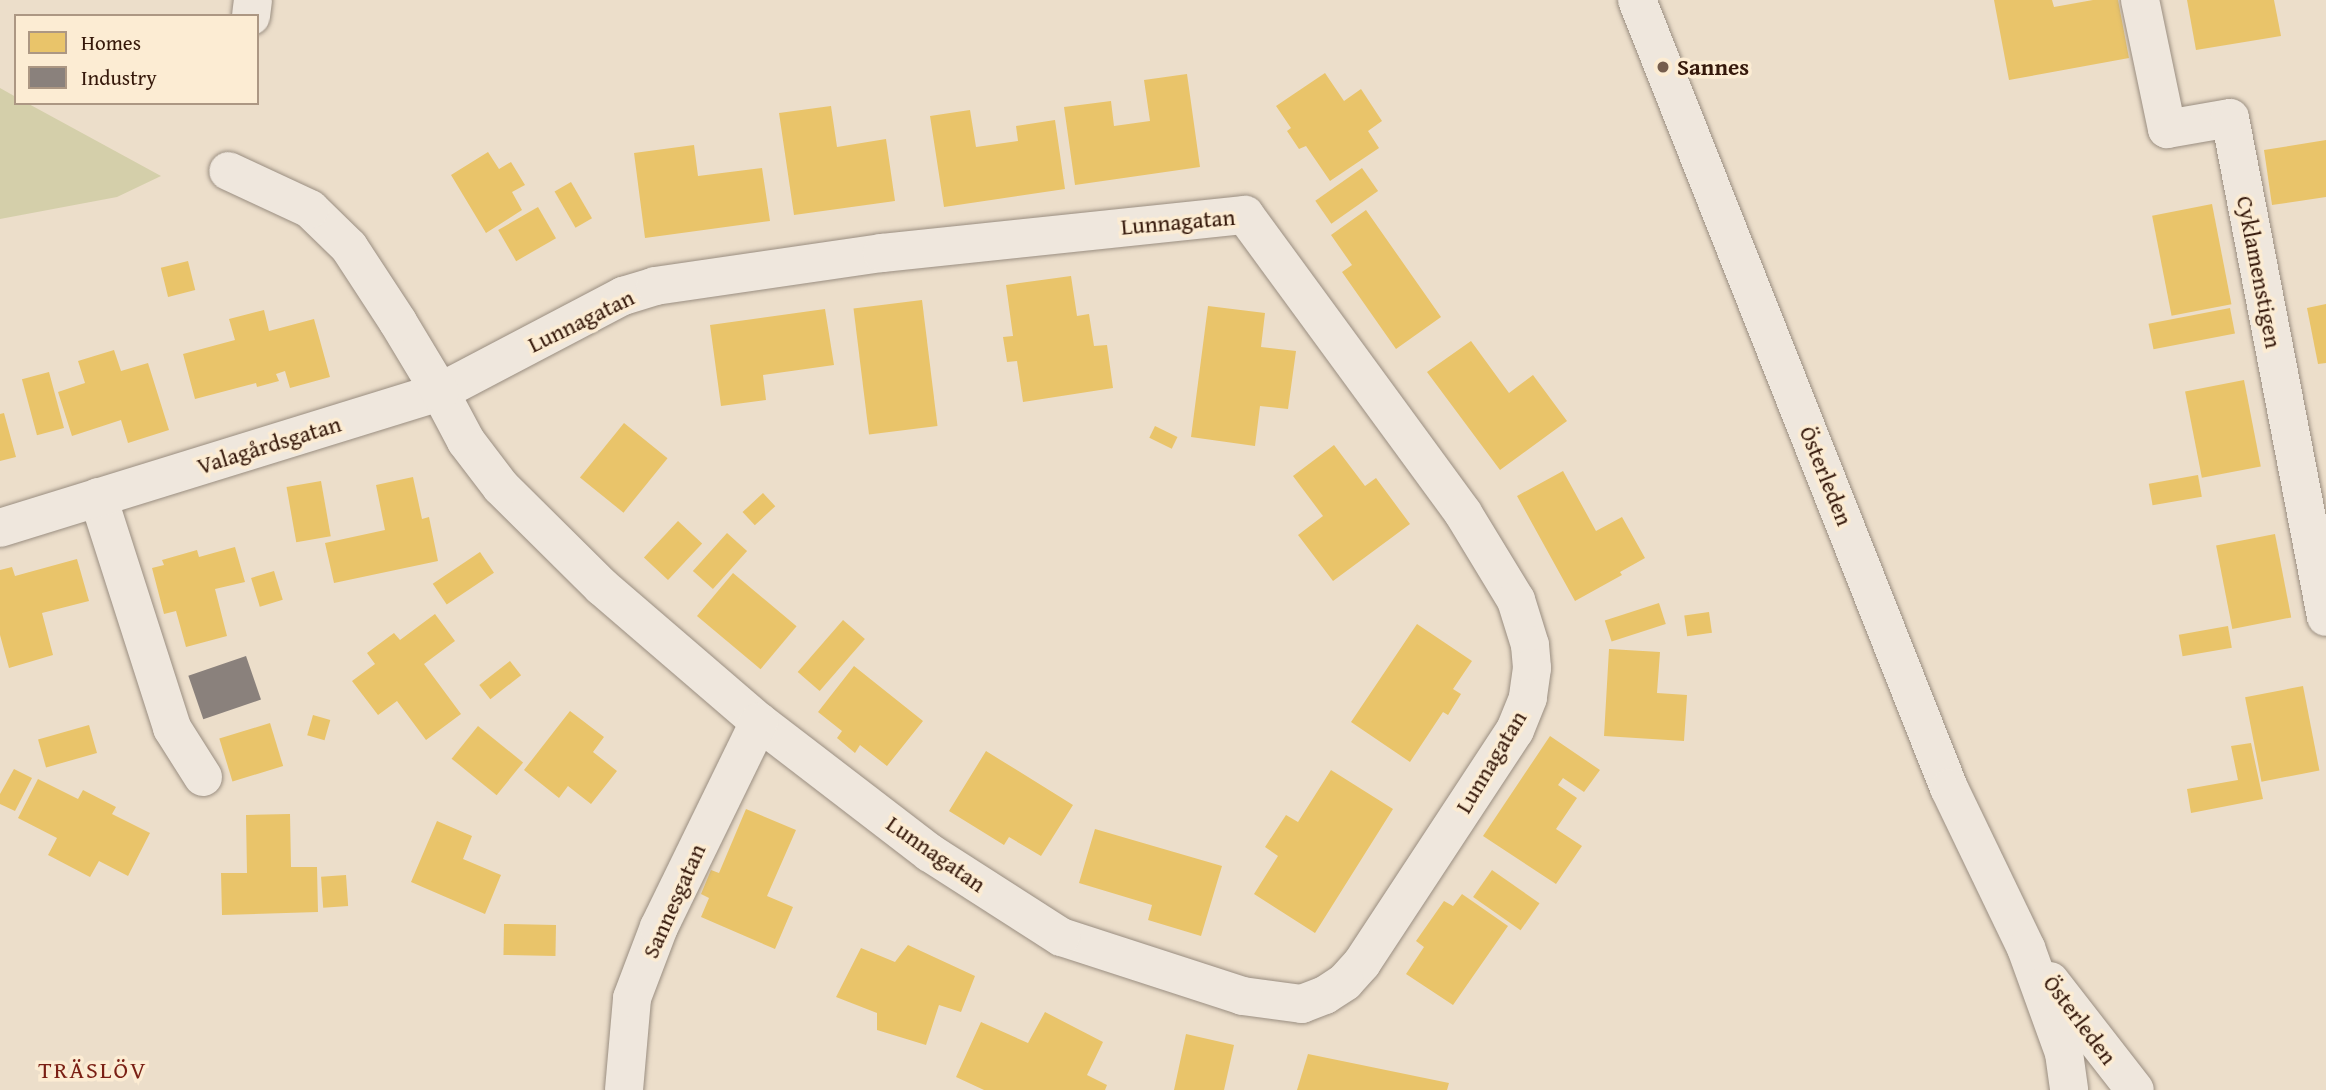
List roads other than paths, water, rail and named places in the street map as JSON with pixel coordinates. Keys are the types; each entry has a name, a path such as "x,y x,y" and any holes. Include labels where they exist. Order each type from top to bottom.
{"street":[{"name":"Österleden","path":"1637,0 1949,788 2026,948 2064,1053 2069,1090"},
{"name":"Cyklamenstigen","path":"2140,0 2167,129 2230,118 2326,617"},
{"name":"Lunnagatan","path":"228,171 310,209 349,247 440,392 466,441 501,487 601,587 759,722 930,853 1061,937 1244,996 1302,1003 1325,995 1345,982 1362,963 1515,730 1528,698 1532,668 1525,621 1463,513 1245,215 882,253 655,286 623,296 440,392"},
{"name":"Valagårdsgatan","path":"0,528 440,392"},
{"path":"97,497 172,728 203,777"},
{"name":"Sannesgatan","path":"624,1090 632,998 659,927 759,722"},
{"name":"Österleden","path":"2026,948 2134,1090"}],"place":[{"name":"Sannes","path":"1663,67"}],"district":[{"name":"TRÄSLÖV","path":"93,1070"}]}
